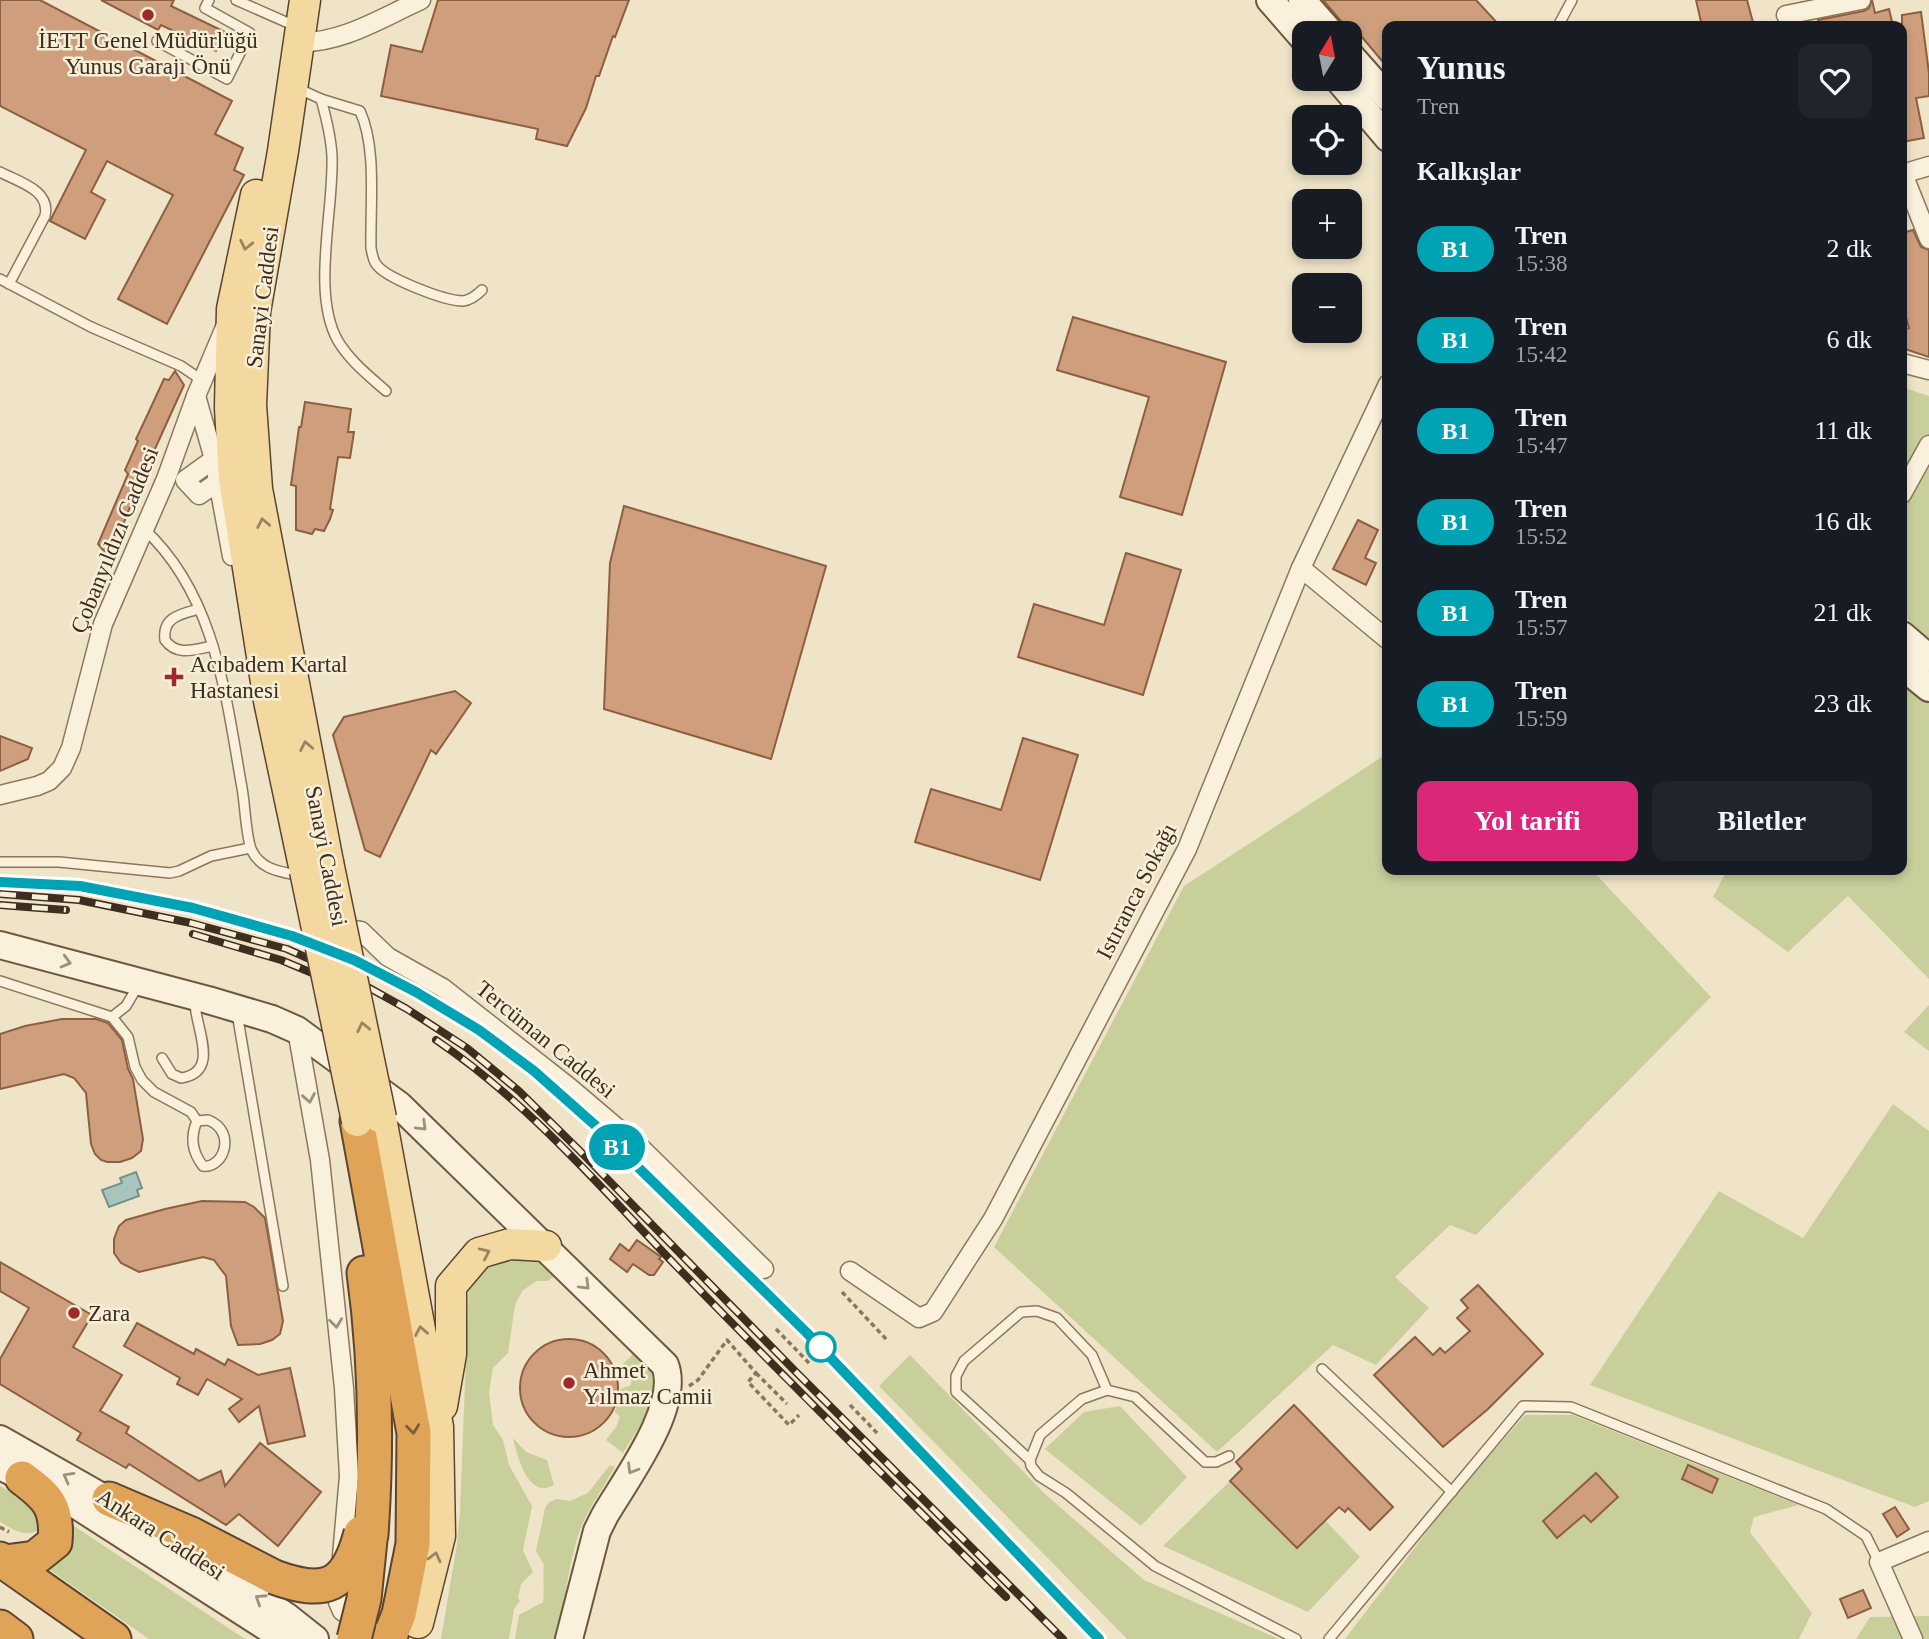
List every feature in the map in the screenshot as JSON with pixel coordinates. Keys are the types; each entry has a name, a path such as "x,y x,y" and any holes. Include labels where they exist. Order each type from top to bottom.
{"highway":[{"path":"354,1639 364,1598 366,1534 375,1470 370,1314 354,1195 369,1119"},
{"path":"369,1119 414,1433 413,1544 403,1632"},
{"path":"3,1559 35,1558 55,1542 57,1521 43,1494 11,1472"},
{"path":"108,1499 191,1534 274,1577 299,1586 323,1587 335,1581 348,1569 366,1534"},
{"path":"3,1559 76,1639"},
{"path":"3,1559 114,1639"},
{"path":"0,1627 16,1639"}],"main road":[{"path":"1270,0 1292,25"},
{"path":"1302,0 1320,21"},
{"name":"Sanayi Caddesi","path":"301,23 284,151 255,312 242,350 230,408 234,479 269,701 369,1119 438,1427 440,1536 403,1632"},
{"path":"1362,69 1382,91"},
{"name":"Sanayi Caddesi","path":"242,350 232,309 266,146 292,86"},
{"path":"1348,91 1382,131"},
{"path":"1907,639 1929,658"},
{"path":"1907,670 1929,688"},
{"path":"0,945 196,996 272,1019 297,1030 399,1105 665,1365 670,1377 660,1422 597,1531 569,1639"},
{"path":"438,1427 451,1354 451,1286 479,1253 510,1244 546,1246"},
{"name":"Ankara Caddesi","path":"0,1439 108,1499 286,1616 315,1639"},
{"name":"Ankara Caddesi","path":"11,1472 70,1501 285,1639"}],"street":[{"path":"301,23 313,42 335,38 421,0"},
{"path":"1786,14 1861,0"},
{"path":"1907,173 1929,166"},
{"path":"1907,184 1929,239"},
{"name":"Çobanyıldızı Caddesi","path":"0,795 37,786 48,781 62,768 71,748 103,624 166,479 199,388 232,309"},
{"path":"242,350 199,388 218,482 308,869"},
{"path":"1907,364 1929,370"},
{"name":"Istıranca Sokağı","path":"849,1271 919,1318 933,1312 993,1219 1187,849 1301,568 1382,400"},
{"path":"1907,485 1929,445"},
{"path":"214,459 185,480 200,495 218,482"},
{"path":"1301,568 1382,635"},
{"name":"Tercüman Caddesi","path":"308,869 301,924 361,931 388,957 443,988 569,1087 642,1149 764,1269"},
{"path":"297,1030 320,1160 344,1388 349,1476 338,1602 342,1611 403,1632"},
{"path":"1913,1639 1879,1562 1929,1541"}],"lane":[{"path":"157,41 227,79 250,33 205,9 209,0"},
{"path":"236,0 286,24 301,23"},
{"path":"1561,21 1572,0"},
{"path":"292,86 321,99 360,110 371,146 371,248 374,263 385,273 433,293 463,301 482,290"},
{"path":"321,99 332,155 324,271 327,303 337,339 356,364 386,391"},
{"path":"0,172 39,192 46,204 45,216 4,282 91,327 181,366 199,388"},
{"path":"144,529 177,565 214,646 232,729 250,848 256,858 270,869 308,869"},
{"path":"199,609 173,617 165,626 165,640 171,647 184,651 214,646"},
{"path":"0,862 59,862 170,873 211,856 250,848"},
{"path":"0,981 111,1017 128,1037 135,1067 142,1080 154,1092 191,1112 197,1121"},
{"path":"111,1017 126,1006 140,982"},
{"path":"162,1058 172,1074 181,1078 193,1075 201,1068 204,1048 195,1011 196,996"},
{"path":"236,1008 283,1286"},
{"path":"197,1121 213,1122 225,1134 223,1153 211,1167 203,1166 193,1149 197,1121"},
{"path":"1030,1460 956,1392 956,1376 964,1361 1021,1312 1044,1312 1057,1318 1092,1355 1107,1390"},
{"path":"1322,1369 1452,1492"},
{"path":"1229,1456 1216,1462 1205,1462 1135,1397 1107,1390 1082,1399 1040,1435 1030,1460 1039,1476 1066,1493 1155,1566 1296,1639"},
{"path":"1329,1639 1523,1406 1571,1407 1826,1509 1867,1536 1879,1562"}],"path":[{"path":"842,1292 887,1340"},
{"path":"776,1329 809,1363"},
{"path":"665,1400 698,1380 727,1340 787,1404"},
{"path":"756,1373 748,1382 789,1425 799,1415"},
{"path":"850,1405 879,1435"},
{"path":"0,1527 3,1559"}],"green space":[{"path":"1907,389 1929,396 1929,638 1907,619"},
{"path":"1907,681 1929,699 1929,979 1848,896 1788,952 1713,897 1724,875 1907,875"},
{"path":"1382,757 1382,875 1597,875 1711,997 1476,1235 1450,1225 1395,1277 1429,1308 1376,1365 1333,1345 1217,1452 994,1247 1184,886"},
{"path":"1929,1005 1929,1051 1904,1032"},
{"path":"1893,1104 1929,1131 1929,1501 1915,1507 1590,1385 1719,1191 1803,1238"},
{"path":"522,1252 541,1258 557,1274 548,1281 537,1281 523,1290 515,1305 508,1353 493,1368 489,1392 493,1425 503,1440 509,1465 532,1506 523,1550 533,1572 521,1584 518,1598 520,1601 514,1609 509,1639 441,1639 460,1511 469,1280 491,1260"},
{"path":"635,1352 651,1367 655,1388 648,1411 623,1453 606,1440 620,1417 615,1412 619,1390 631,1385 632,1374 623,1364"},
{"path":"910,1355 1046,1495 1144,1580 1279,1639 1127,1639 879,1386"},
{"path":"1120,1406 1187,1477 1141,1526 1045,1449 1084,1412"},
{"path":"1525,1415 1573,1415 1799,1505 1754,1517 1750,1532 1812,1613 1799,1639 1345,1639 1451,1500"},
{"path":"513,1438 526,1452 547,1460 554,1485 537,1487 531,1481 521,1465"},
{"path":"610,1465 615,1467 589,1510 577,1538 560,1639 515,1639 519,1615 543,1602 544,1565 536,1551 545,1508 549,1502 557,1499 570,1501 588,1493"},
{"path":"1230,1481 1297,1548 1325,1520 1360,1557 1308,1612 1163,1546"},
{"path":"0,1486 23,1498 41,1516 39,1530 23,1533 0,1522"},
{"path":"71,1524 245,1639 149,1639 44,1566"},
{"path":"1929,1616 1929,1639 1856,1639 1870,1617"}],"water":[{"path":"136,1172 142,1188 137,1190 139,1196 109,1207 102,1190 122,1183 120,1178"}],"building":[{"path":"0,0 40,0 232,101 215,134 243,148 234,170 244,175 167,324 118,299 173,195 107,161 91,192 105,200 85,239 50,221 86,150 0,106"},
{"path":"101,0 174,0 171,6 225,32 216,51 161,25 158,30"},
{"path":"438,0 629,0 599,76 596,76 586,108 567,146 536,139 538,129 381,96 391,45 422,52"},
{"path":"1323,0 1476,0 1495,21 1382,21 1382,61 1362,37 1362,21 1341,21"},
{"path":"1696,0 1747,0 1753,21 1701,21"},
{"path":"1872,0 1875,13 1889,9 1892,21 1818,20 1864,11 1869,8"},
{"path":"1921,12 1929,73 1929,96 1916,98 1924,138 1907,141 1907,21 1902,21 1902,15"},
{"path":"1913,230 1921,247 1929,250 1929,357 1907,350 1907,232"},
{"path":"1073,317 1226,362 1182,515 1120,497 1149,397 1057,370"},
{"path":"175,371 184,385 139,484 110,558 98,544 128,474 125,470 138,441 136,439 164,379 169,380"},
{"path":"305,402 351,409 348,432 354,432 350,458 338,457 330,519 324,531 315,529 312,534 296,530 296,486 291,485"},
{"path":"624,506 826,566 771,759 604,709 610,563"},
{"path":"1358,520 1378,530 1365,558 1376,563 1366,585 1333,569"},
{"path":"1126,553 1181,570 1143,695 1018,657 1034,604 1104,625"},
{"path":"455,691 471,703 436,754 431,750 380,857 365,850 333,735 344,717"},
{"path":"0,736 32,748 28,759 0,771"},
{"path":"1023,738 1078,755 1040,880 915,842 931,789 1001,810"},
{"path":"62,1019 96,1019 108,1023 122,1040 133,1079 143,1139 141,1151 132,1158 107,1162 95,1154 91,1144 86,1093 74,1078 64,1074 0,1089 0,1034"},
{"path":"202,1201 245,1202 265,1218 283,1321 280,1334 272,1340 260,1344 238,1345 231,1326 226,1276 214,1260 203,1257 139,1272 121,1263 114,1253 114,1239 119,1226 126,1220"},
{"path":"637,1240 661,1257 659,1259 663,1262 654,1275 649,1275 633,1264 627,1272 610,1259 620,1244 629,1251"},
{"path":"0,1262 92,1315 73,1347 122,1375 100,1411 129,1427 126,1433 199,1481 221,1471 225,1486 260,1443 321,1492 278,1546 239,1514 226,1525 129,1464 126,1468 77,1440 81,1433 0,1384 0,1359 29,1308 0,1291"},
{"path":"1478,1285 1543,1354 1488,1409 1443,1447 1374,1375 1415,1337 1433,1355 1440,1348 1445,1353 1470,1331 1457,1318 1468,1308 1461,1300"},
{"path":"137,1323 194,1354 196,1349 225,1365 228,1359 258,1375 290,1368 305,1436 268,1444 259,1406 239,1422 229,1409 242,1399 207,1379 198,1395 177,1384 180,1378 124,1346"},
{"name":"Ahmet Yılmaz Camii","path":"569,1339 588,1343 603,1354 614,1369 618,1388 614,1407 603,1422 588,1433 569,1437 550,1433 535,1422 524,1407 520,1388 524,1369 535,1354 550,1343"},
{"path":"1294,1405 1393,1507 1370,1530 1348,1508 1345,1512 1339,1507 1297,1548 1230,1481 1242,1469 1236,1462"},
{"path":"1688,1465 1718,1479 1712,1493 1682,1479"},
{"path":"1596,1473 1618,1497 1591,1522 1584,1515 1557,1538 1543,1521"},
{"path":"1895,1507 1909,1529 1897,1537 1883,1514"},
{"path":"1863,1590 1871,1608 1848,1618 1840,1599"}],"railway":[{"path":"0,882 80,886 193,908 292,936 353,960 416,992 479,1030 534,1071 596,1126 825,1351 1099,1639"},
{"path":"0,894 79,900 191,923 287,949 348,976 407,1009 467,1048 519,1091 578,1149 1063,1639"},
{"path":"0,905 66,910"},
{"path":"193,934 281,960 348,988"},
{"path":"436,1040 471,1065 536,1121 766,1358 1006,1597"}],"train":[{"name":"B1","path":"0,882 80,886 193,908 292,936 354,960 416,992 479,1030 534,1071 596,1126 806,1332 1099,1639"}],"place":[{"name":"İETT Genel Müdürlüğü Yunus Garajı Önü","path":"148,15"},
{"name":"Acıbadem Kartal Hastanesi","path":"174,677"},
{"name":"Zara","path":"74,1313"},
{"name":"Ahmet Yılmaz Camii","path":"569,1383"}]}
